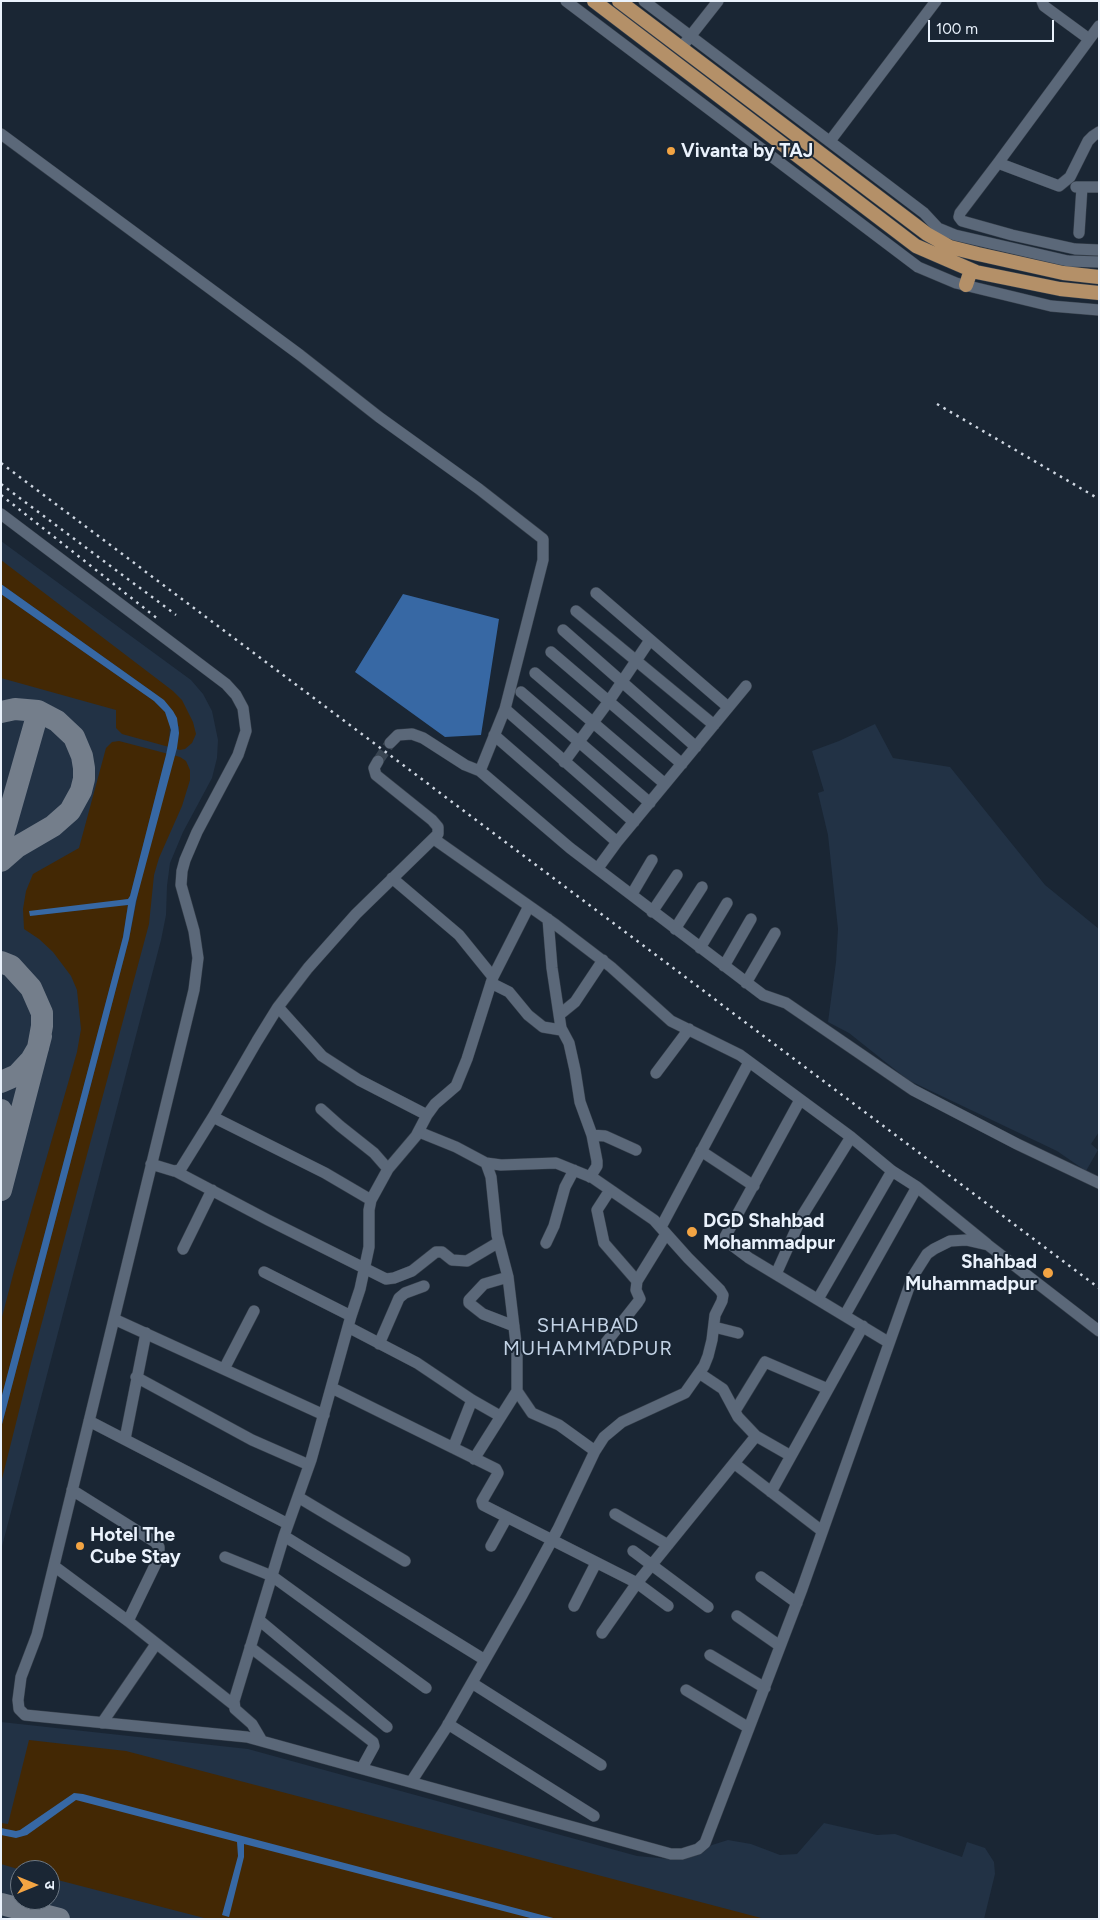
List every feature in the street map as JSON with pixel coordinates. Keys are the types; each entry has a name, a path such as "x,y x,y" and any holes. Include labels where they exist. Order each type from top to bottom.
{"main road":[{"path":"594,1 916,246 971,270 1060,289 1099,293"},
{"path":"619,1 927,234 1063,273 1099,277"},
{"path":"966,285 971,270"}],"street":[{"path":"566,1 907,260 932,274 966,285 1051,306 1099,310"},
{"path":"644,1 924,213 953,241 1068,261 1099,262"},
{"path":"682,48 718,1"},
{"path":"830,141 936,1"},
{"path":"1042,1 1044,6 1089,39"},
{"path":"953,241 960,220 960,213 1099,26"},
{"path":"1059,186 1070,177 1088,142 1092,136 1099,132"},
{"path":"1,134 300,355 379,417 479,489 543,539 543,560 505,709 480,771"},
{"path":"998,163 1059,186 1099,187"},
{"path":"1079,232 1082,187"},
{"path":"960,220 1012,235 1075,249 1099,250"},
{"path":"1,514 226,684 236,695 243,708 246,731 238,754 198,832 182,871 181,885 194,931 198,958 194,990 37,1635 21,1677 18,1700 19,1709 25,1715 248,1737 671,1854 682,1854 698,1849 705,1844 797,1603 913,1276 927,1254 950,1241 966,1240 988,1245"},
{"path":"596,593 728,707"},
{"path":"576,611 714,725"},
{"path":"563,630 696,747"},
{"path":"564,762 609,701 650,640"},
{"path":"551,652 682,764"},
{"path":"535,673 665,784"},
{"path":"603,871 618,842 746,686"},
{"path":"521,692 650,803"},
{"path":"505,709 634,822"},
{"path":"390,743 398,735 412,734 423,738 480,771 570,848 603,871 652,912 763,995 786,1002 907,1087 1017,1144 1099,1183"},
{"path":"494,735 618,842"},
{"path":"177,1172 213,1117 278,1007 312,964 356,914 438,834 438,827 432,820 376,775 374,768 378,761"},
{"path":"434,839 603,960 666,1017 740,1055 851,1137 892,1171 917,1187 1099,1331"},
{"path":"632,894 652,860"},
{"path":"652,912 677,875"},
{"path":"392,878 459,935 492,980 509,992 528,1015 543,1027 561,1030"},
{"path":"675,929 702,887"},
{"path":"700,948 727,903"},
{"path":"234,1706 286,1530 309,1465 332,1388 349,1321 366,1268 371,1200 388,1169 419,1132 435,1104 456,1086 467,1059 492,980 529,906"},
{"path":"548,919 552,968 561,1030 569,1043 580,1102 592,1135 598,1164 590,1177"},
{"path":"724,966 751,919"},
{"path":"746,983 775,933"},
{"path":"559,1014 575,1002 603,960"},
{"path":"278,1007 322,1056 359,1080 427,1115"},
{"path":"656,1073 689,1029"},
{"path":"604,1345 640,1300 636,1290 637,1281 701,1151 749,1062"},
{"path":"800,1100 724,1239 749,1258 888,1342"},
{"path":"321,1109 374,1153 388,1169"},
{"path":"213,1117 325,1173 371,1200"},
{"path":"411,1782 472,1683 552,1541 595,1451 604,1437 622,1422 685,1393 708,1356 715,1315 722,1301 720,1290 654,1220 590,1177 556,1163 546,1162 525,1165 486,1163 419,1132"},
{"path":"592,1135 605,1136 636,1150"},
{"path":"776,1274 802,1216 851,1137"},
{"path":"701,1151 754,1186"},
{"path":"486,1163 491,1177 499,1242 508,1277 517,1352 517,1390 532,1413 559,1425 595,1451"},
{"path":"151,1164 177,1172 268,1220 390,1280 412,1271 436,1252 442,1252 452,1260 467,1261 499,1242"},
{"path":"546,1243 554,1226 565,1187 574,1170"},
{"path":"818,1299 892,1171"},
{"path":"845,1315 917,1187"},
{"path":"183,1249 212,1190"},
{"path":"610,1190 597,1210 604,1243 637,1281"},
{"path":"264,1272 349,1321 379,1344 417,1363 472,1400 500,1416"},
{"path":"508,1277 484,1284 469,1300 469,1303 483,1314 514,1326"},
{"path":"379,1344 399,1298 405,1293 424,1286"},
{"path":"224,1369 254,1311"},
{"path":"114,1319 324,1415"},
{"path":"771,1492 863,1326"},
{"path":"714,1327 738,1333"},
{"path":"125,1439 146,1333"},
{"path":"735,1411 765,1362 828,1389"},
{"path":"699,1373 723,1389 735,1411 756,1436 791,1456"},
{"path":"136,1377 252,1440 309,1465"},
{"path":"332,1388 497,1470 497,1475 482,1504 637,1583 668,1606"},
{"path":"474,1459 517,1390"},
{"path":"453,1448 472,1400"},
{"path":"89,1421 200,1480 286,1530 485,1660"},
{"path":"602,1633 651,1565 756,1436"},
{"path":"735,1464 822,1531"},
{"path":"72,1490 155,1542 159,1547 159,1557 128,1621"},
{"path":"298,1497 405,1561"},
{"path":"615,1514 668,1545"},
{"path":"491,1546 507,1517"},
{"path":"633,1551 708,1607"},
{"path":"225,1557 272,1576 426,1688"},
{"path":"574,1606 596,1563"},
{"path":"54,1566 128,1621 234,1706 238,1713 252,1724 262,1741"},
{"path":"761,1577 797,1603"},
{"path":"736,1616 780,1646"},
{"path":"259,1620 387,1727"},
{"path":"102,1722 156,1644"},
{"path":"250,1647 373,1742 374,1746 362,1768"},
{"path":"710,1655 765,1688"},
{"path":"472,1683 602,1765"},
{"path":"686,1690 749,1728"},
{"path":"448,1724 594,1816"}],"shaded area":[{"path":"1,541 191,680 203,694 212,711 218,740 217,758 212,778 183,832 170,863 166,915 161,940 1,1550"},
{"path":"1,560 173,691 182,700 193,722 196,734 192,743 185,749 180,750 122,734 116,728 116,710 1,678 1,594 154,701 165,712 170,723 169,746 178,742 179,727 157,695 1,584"},
{"path":"875,724 893,758 950,767 1045,885 1099,929 1099,1132 1091,1144 1098,1150 1086,1171 1057,1151 908,1080 849,1033 828,1022 836,962 838,929 828,835 818,793 824,791 812,751"},
{"path":"119,741 180,757 186,761 190,770 190,780 182,806 159,858 154,875 149,924 31,1363 1,1483 1,1428 129,939 166,755 128,899 30,916 128,904 123,937 1,1399 1,1321 77,1052 81,1029 77,990 71,976 53,952 24,929 23,909 26,891 33,874 79,848 106,748 112,742"},
{"path":"1,1722 248,1749 637,1856 681,1860 699,1854 712,1845 728,1840 751,1844 780,1855 797,1854 824,1823 877,1835 895,1834 962,1857 967,1842 985,1848 994,1862 995,1874 984,1919 1,1919"},
{"path":"29,1740 126,1751 765,1919 208,1919 60,1881 60,1860 10,1860 10,1867 1,1864 1,1823 8,1824"}],"water":[{"path":"1,584 164,700 177,718 179,733 177,748 136,901 129,939 1,1428 1,1399 123,937 128,905 30,916 29,911 128,899 171,730 165,712 154,701 1,594"},
{"path":"403,594 499,619 481,735 445,737 355,672"},
{"path":"74,1793 557,1919 534,1919 244,1844 244,1857 229,1917 222,1915 238,1856 237,1842 76,1800 27,1835 16,1838 1,1835 1,1828 20,1830"}],"taxiway":[{"path":"1,712 15,709 38,711 57,721 74,737 82,756 84,768 81,791 70,811 53,826 17,847 1,861"},
{"path":"1,842 37,716"},
{"path":"1,962 11,966 31,988 42,1013 38,1048 31,1060 17,1075 1,1082"},
{"path":"1,1190 41,1036"},
{"path":"1,1110 7,1122 11,1145"},
{"path":"1,1904 59,1919"}],"tunnel":[{"path":"378,761 390,743"}],"railway":[{"path":"937,404 1099,499"},
{"path":"1,463 1099,1288"},
{"path":"1,484 176,615"},
{"path":"1,495 158,619"}],"place":[{"name":"Vivanta by TAJ","path":"671,151"},
{"name":"DGD Shahbad Mohammadpur","path":"692,1232"},
{"name":"Shahbad Muhammadpur","path":"1048,1273"},
{"name":"Hotel The Cube Stay","path":"80,1546"}],"district":[{"name":"SHAHBAD MUHAMMADPUR","path":"588,1338"}]}
